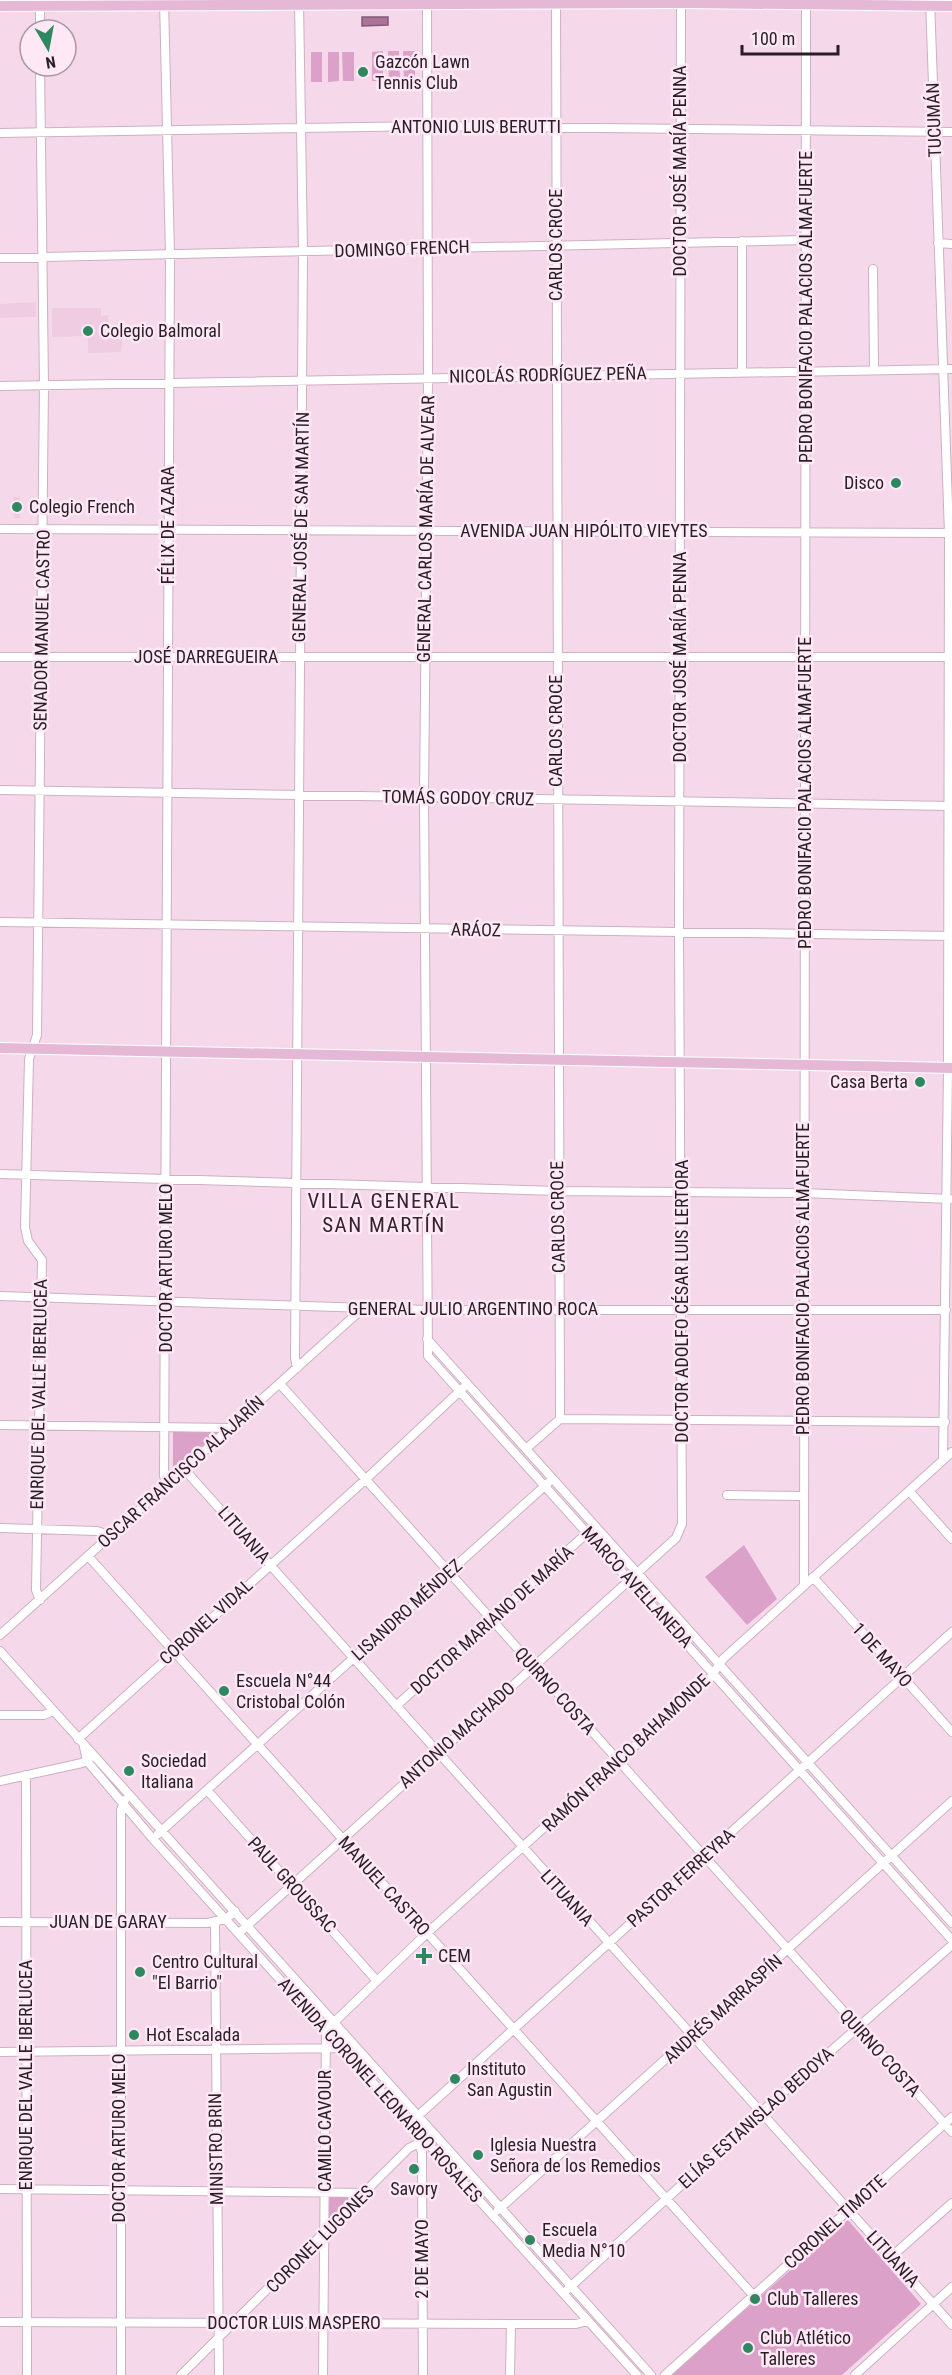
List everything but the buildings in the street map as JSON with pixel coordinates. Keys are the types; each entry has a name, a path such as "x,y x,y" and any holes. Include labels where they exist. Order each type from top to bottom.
{"main road":[{"path":"0,6 40,2 806,2 930,3 952,6"},
{"path":"0,1048 950,1068"}],"street":[{"path":"40,2 40,18"},
{"name":"FÉLIX DE AZARA","path":"164,2 170,255 167,530 167,1051"},
{"name":"GENERAL JOSÉ DE SAN MARTÍN","path":"297,1368 295,1358 299,657 303,380 299,2"},
{"name":"GENERAL CARLOS MARÍA DE ALVEAR","path":"426,1186 424,657 428,377 427,2"},
{"name":"CARLOS CROCE","path":"556,2 557,1060 560,1419"},
{"name":"DOCTOR JOSÉ MARÍA PENNA","path":"680,1062 681,2"},
{"name":"PEDRO BONIFACIO PALACIOS ALMAFUERTE","path":"804,1585 806,2"},
{"name":"TUCUMÁN","path":"930,3 938,243 948,368 951,533 950,1198 945,1337 944,1460"},
{"name":"SENADOR MANUEL CASTRO","path":"31,1049 37,1035 43,530 44,257 40,78"},
{"name":"ANTONIO LUIS BERUTTI","path":"0,133 427,126 952,132"},
{"name":"DOMINGO FRENCH","path":"0,258 805,240"},
{"path":"742,241 742,371"},
{"path":"938,243 952,244"},
{"path":"873,269 874,368"},
{"name":"NICOLÁS RODRÍGUEZ PEÑA","path":"0,386 948,368"},
{"name":"AVENIDA JUAN HIPÓLITO VIEYTES","path":"0,529 951,533"},
{"name":"JOSÉ DARREGUEIRA","path":"0,657 951,657"},
{"name":"TOMÁS GODOY CRUZ","path":"0,790 949,806"},
{"name":"ARÁOZ","path":"0,922 950,936"},
{"name":"ENRIQUE DEL VALLE IBERLUCEA","path":"31,1049 26,1235 42,1260 36,1590 40,1599"},
{"name":"DOCTOR ARTURO MELO","path":"167,1051 164,1476 167,1485"},
{"name":"DOCTOR ADOLFO CÉSAR LUIS LERTORA","path":"676,1538 682,1524 680,1062"},
{"path":"0,1174 558,1191 803,1193 950,1198"},
{"name":"MARCO AVELLANEDA","path":"426,1186 427,1338 430,1359 714,1672 952,1940"},
{"name":"GENERAL JULIO ARGENTINO ROCA","path":"0,1296 427,1310 946,1310"},
{"name":"OSCAR FRANCISCO ALAJARÍN","path":"0,1635 362,1309"},
{"path":"945,1337 952,1344"},
{"name":"MARCO AVELLANEDA","path":"427,1338 952,1923"},
{"name":"QUIRNO COSTA","path":"280,1384 856,2028 948,2120 952,2132"},
{"name":"CORONEL VIDAL","path":"78,1739 365,1480 467,1384"},
{"path":"527,1448 560,1419 945,1422"},
{"path":"0,1425 231,1428"},
{"name":"RAMÓN FRANCO BAHAMONDE","path":"326,2030 376,1980 618,1761 804,1585 952,1452"},
{"name":"LITUANIA","path":"184,1469 352,1659 952,2325"},
{"name":"LISANDRO MÉNDEZ","path":"153,1839 554,1478"},
{"path":"909,1491 952,1539"},
{"path":"727,1495 803,1496"},
{"path":"0,1528 97,1531 111,1536"},
{"name":"DOCTOR MARIANO DE MARÍA","path":"396,1707 587,1533"},
{"name":"ANTONIO MACHADO","path":"239,1933 676,1538"},
{"name":"MANUEL CASTRO","path":"88,1556 753,2295"},
{"name":"1 DE MAYO","path":"813,1578 952,1732"},
{"name":"PASTOR FERREYRA","path":"410,2124 952,1632"},
{"name":"AVENIDA CORONEL LEONARDO ROSALES","path":"0,1651 78,1739 90,1757 127,1799 161,1831 248,1925 651,2375"},
{"path":"0,1715 44,1714 53,1711"},
{"path":"0,1781 90,1757"},
{"name":"ENRIQUE DEL VALLE IBERLUCEA","path":"26,1775 27,2375"},
{"name":"PAUL GROUSSAC","path":"207,1790 376,1980"},
{"name":"DOCTOR ARTURO MELO","path":"121,2375 119,2051 122,1921 121,1810 127,1799"},
{"name":"AVENIDA CORONEL LEONARDO ROSALES","path":"127,1799 153,1839 410,2124 420,2140 493,2214 637,2375"},
{"name":"ANDRÉS MARRASPÍN","path":"493,2214 598,2122 952,1801"},
{"path":"215,1923 226,1919 235,1911"},
{"name":"JUAN DE GARAY","path":"0,1922 215,1923"},
{"name":"MINISTRO BRIN","path":"215,1923 219,2375"},
{"name":"ELÍAS ESTANISLAO BEDOYA","path":"563,2294 760,2113 952,1945"},
{"name":"CAMILO CAVOUR","path":"323,2375 326,2030"},
{"path":"0,2052 344,2050 353,2043"},
{"name":"CORONEL TIMOTE","path":"664,2375 948,2120"},
{"name":"CORONEL LUGONES","path":"182,2375 409,2148 420,2140 430,2127"},
{"name":"2 DE MAYO","path":"420,2140 422,2152 423,2375"},
{"path":"0,2190 365,2193"},
{"path":"891,2257 952,2203"},
{"path":"855,2375 952,2286"},
{"name":"DOCTOR LUIS MASPERO","path":"0,2322 576,2324 587,2321"},
{"path":"510,2375 511,2324"}],"shaded area":[{"path":"362,17 388,17 388,25 362,26"},
{"path":"383,51 383,81 372,81 372,52"},
{"path":"388,51 399,51 400,80 389,81"},
{"path":"403,51 415,51 415,80 404,80"},
{"path":"311,52 322,52 322,82 311,82"},
{"path":"328,52 339,52 339,81 328,82"},
{"path":"342,52 354,52 354,81 343,81"},
{"path":"36,302 36,317 0,318 0,304"},
{"name":"Colegio Balmoral","path":"52,308 101,308 101,316 108,315 109,325 124,326 121,352 88,353 88,336 52,337"},
{"name":"Colegio French","path":"13,497 20,497 20,518 14,518"},
{"path":"173,1432 219,1432 173,1473"},
{"path":"744,1545 777,1599 747,1625 705,1577"},
{"path":"329,2195 356,2196 329,2224"},
{"name":"Club Atlético Talleres","path":"848,2220 921,2304 842,2375 670,2375"}],"place":[{"name":"Gazcón Lawn Tennis Club","path":"363,72"},
{"name":"Colegio Balmoral","path":"88,331"},
{"name":"Disco","path":"896,483"},
{"name":"Colegio French","path":"17,507"},
{"name":"Casa Berta","path":"920,1082"},
{"name":"Escuela N°44 Cristobal Colón","path":"224,1691"},
{"name":"Sociedad Italiana","path":"129,1771"},
{"name":"CEM","path":"424,1956"},
{"name":"Centro Cultural \"El Barrio\"","path":"140,1972"},
{"name":"Hot Escalada","path":"134,2035"},
{"name":"Instituto San Agustin","path":"455,2079"},
{"name":"Iglesia Nuestra Señora de los Remedios","path":"478,2155"},
{"name":"Savory","path":"414,2169"},
{"name":"Escuela Media N°10","path":"530,2240"},
{"name":"Club Talleres","path":"755,2299"},
{"name":"Club Atlético Talleres","path":"748,2348"}],"district":[{"name":"VILLA GENERAL SAN MARTÍN","path":"384,1213"}]}
